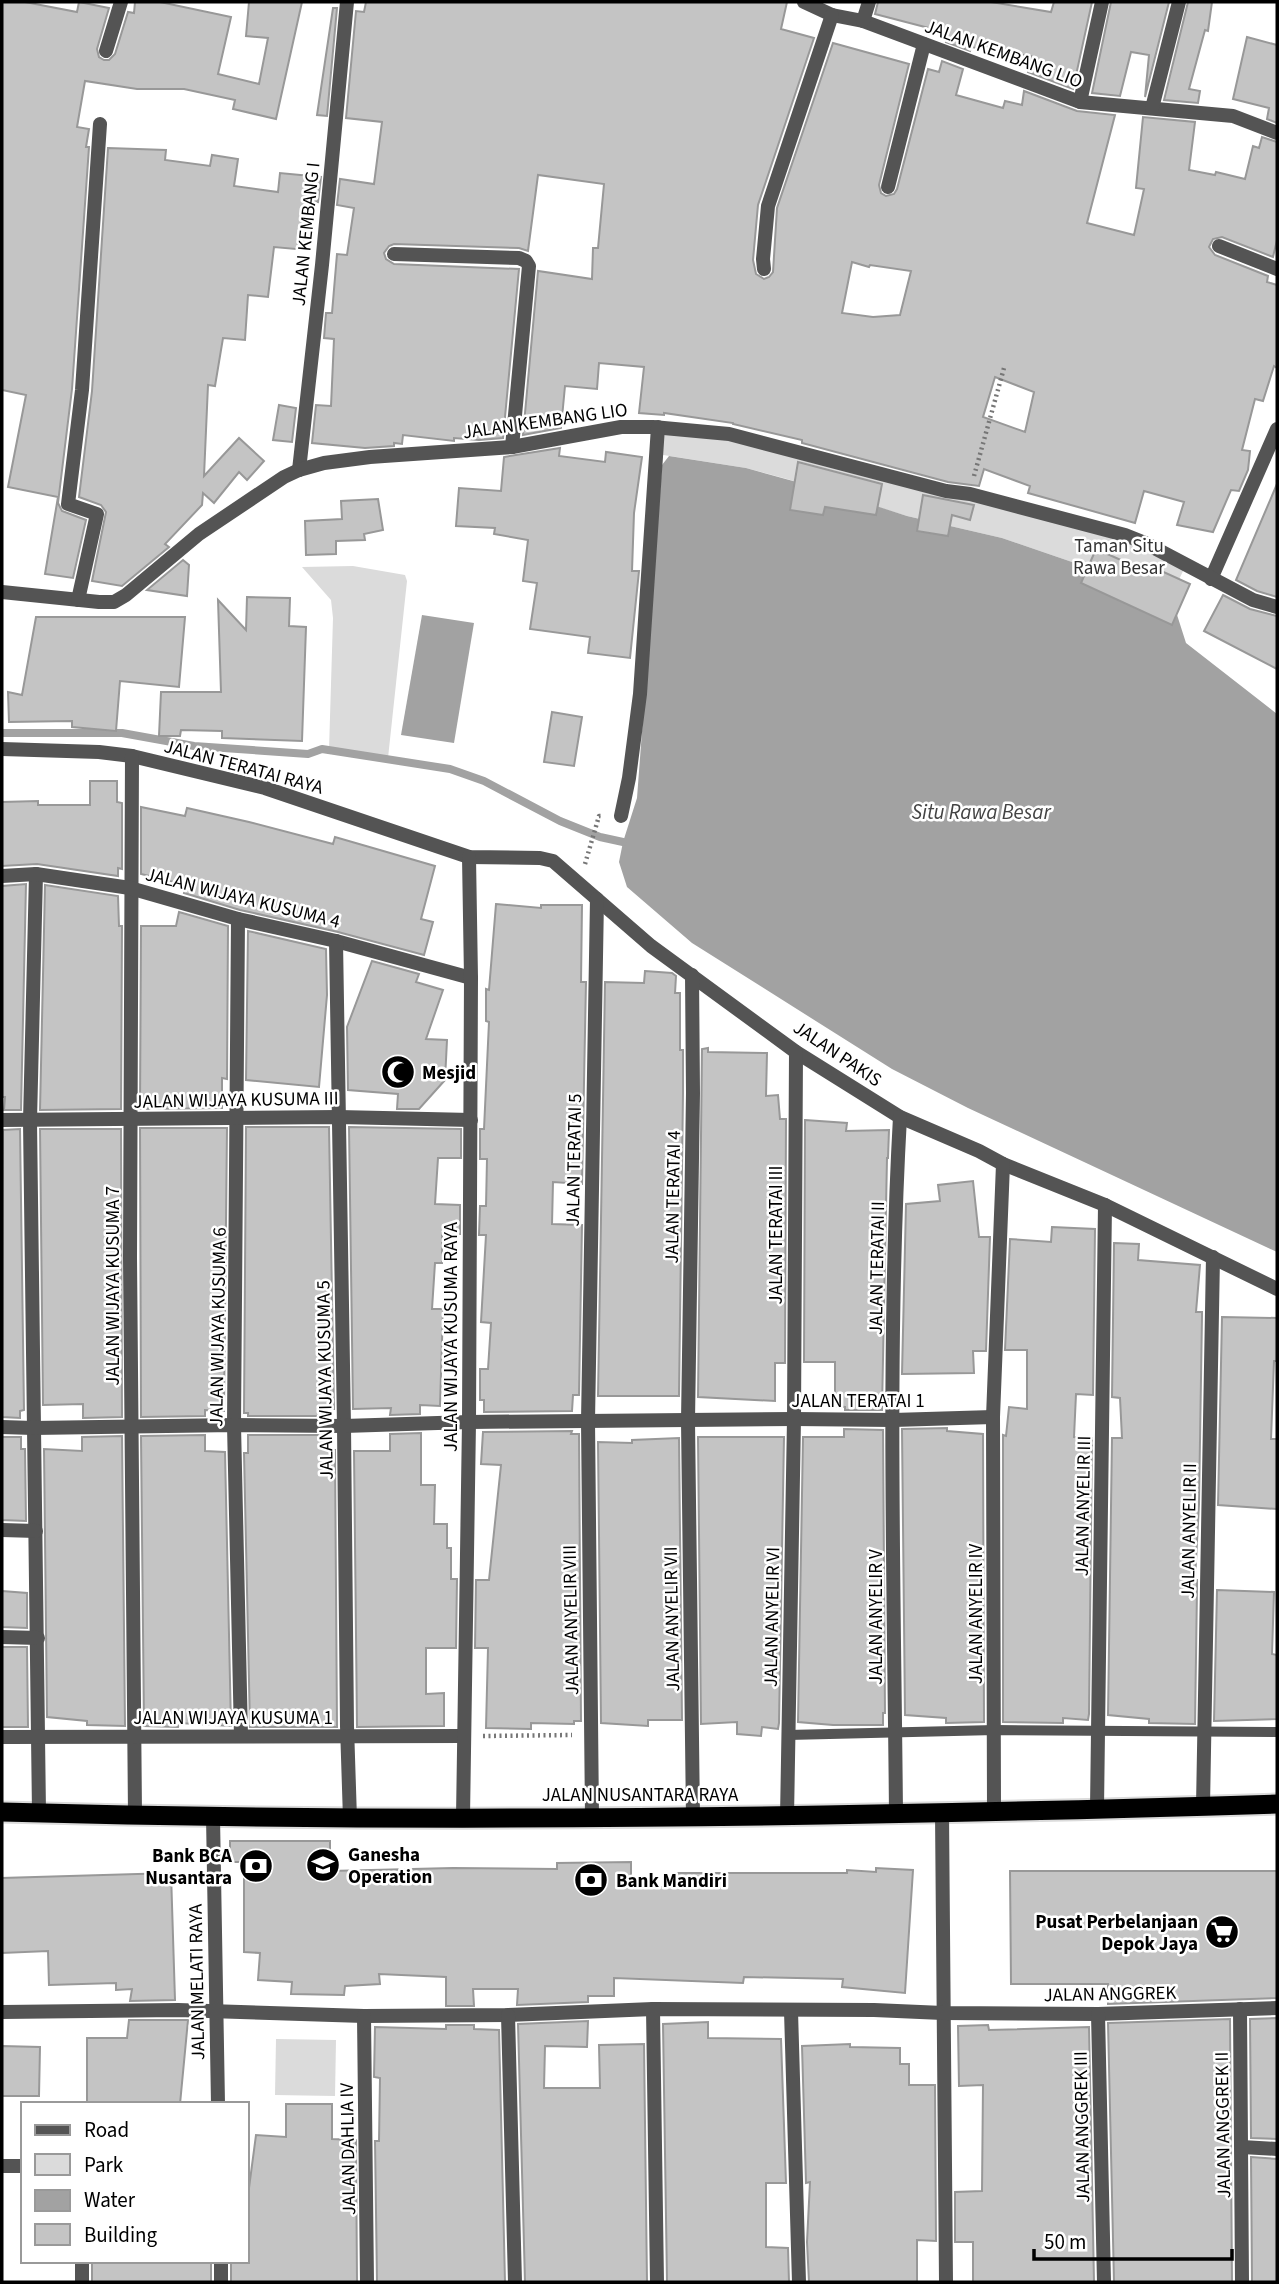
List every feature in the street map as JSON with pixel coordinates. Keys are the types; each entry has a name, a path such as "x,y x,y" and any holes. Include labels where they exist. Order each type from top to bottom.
{"highway":[{"name":"JALAN NUSANTARA RAYA","path":"2,1812 350,1819 693,1818 1277,1804"}],"street":[{"path":"106,51 121,2"},
{"name":"JALAN KEMBANG I","path":"299,470 347,2"},
{"name":"JALAN KEMBANG LIO","path":"804,2 832,15 863,21 1080,102 1233,116 1277,133"},
{"path":"863,21 869,2"},
{"path":"1080,102 1102,2"},
{"path":"1152,108 1179,2"},
{"path":"764,270 768,206 832,15"},
{"path":"888,187 924,44"},
{"path":"78,600 97,514 68,504 82,390 100,124"},
{"path":"1219,246 1277,269"},
{"path":"394,254 519,258 526,261 528,266 512,447"},
{"name":"JALAN KEMBANG LIO","path":"2,592 114,602 199,534 284,477 324,463 512,447 621,427 658,427 729,434 946,491 970,494 1113,531 1145,543 1253,600 1277,607"},
{"path":"621,816 640,694 658,427"},
{"path":"1210,579 1277,429"},
{"name":"JALAN TERATAI RAYA","path":"2,749 99,752 132,756 265,788 469,857"},
{"name":"JALAN WIJAYA KUSUMA 7","path":"132,756 130,1258 135,1815"},
{"name":"JALAN PAKIS","path":"469,857 540,858 553,861 651,946 796,1052 900,1117 1003,1164 1105,1205 1277,1289"},
{"name":"JALAN WIJAYA KUSUMA RAYA","path":"463,1817 471,1121 469,857"},
{"path":"36,874 30,1121 39,1813"},
{"name":"JALAN WIJAYA KUSUMA 4","path":"2,876 36,874 130,888 238,919 336,941 471,978"},
{"name":"JALAN TERATAI 5","path":"588,1422 597,899"},
{"name":"JALAN WIJAYA KUSUMA 6","path":"238,919 234,1425 241,1736"},
{"name":"JALAN WIJAYA KUSUMA 5","path":"336,941 350,1819"},
{"name":"JALAN TERATAI 4","path":"688,1421 693,1093 691,975"},
{"name":"JALAN TERATAI III","path":"794,1419 796,1052"},
{"name":"JALAN WIJAYA KUSUMA III","path":"2,1120 339,1117 471,1121"},
{"name":"JALAN TERATAI II","path":"893,1420 900,1117"},
{"path":"993,1417 1003,1164"},
{"name":"JALAN ANYELIR III","path":"1097,1808 1105,1205"},
{"name":"JALAN ANYELIR II","path":"1203,1806 1213,1257"},
{"name":"JALAN TERATAI 1","path":"2,1427 344,1426 469,1422 993,1417"},
{"name":"JALAN ANYELIR IV","path":"993,1417 995,1811"},
{"name":"JALAN ANYELIR VI","path":"787,1816 794,1419"},
{"name":"JALAN ANYELIR V","path":"893,1420 896,1814"},
{"name":"JALAN ANYELIR VII","path":"688,1421 693,1818"},
{"name":"JALAN ANYELIR VIII","path":"588,1422 592,1817"},
{"path":"2,1530 36,1531"},
{"path":"2,1637 37,1638"},
{"name":"JALAN WIJAYA KUSUMA 1","path":"2,1737 464,1736"},
{"path":"942,1813 946,2282"},
{"name":"JALAN MELATI RAYA","path":"213,1816 218,2102"},
{"name":"JALAN ANGGREK","path":"2,2012 215,2011 364,2016 508,2015 653,2009 1098,2014 1277,2008"},
{"path":"653,2009 657,2282"},
{"name":"JALAN ANGGREK II","path":"1240,2009 1242,2282"},
{"path":"791,2011 799,2282"},
{"name":"JALAN ANGGREK III","path":"1098,2014 1104,2282"},
{"path":"508,2015 515,2282"},
{"name":"JALAN DAHLIA IV","path":"364,2016 367,2282"},
{"path":"1242,2147 1277,2149"},
{"path":"2,2166 21,2166"},
{"path":"82,2263 82,2282"},
{"path":"221,2263 221,2282"}],"lane":[{"path":"788,1735 995,1730 1277,1732"}],"path":[{"path":"970,494 1004,368"},
{"path":"590,846 596,825"},
{"path":"464,1736 591,1735"}],"green space":[{"name":"Taman Situ Rawa Besar","path":"658,427 684,429 1113,531 1186,565 1171,596 1002,538 907,516 746,468 657,454"},
{"path":"353,566 405,575 407,581 388,758 329,750 333,618 331,600 302,567"},
{"path":"276,2039 336,2040 335,2096 275,2095"}],"water":[{"name":"Situ Rawa Besar","path":"669,456 746,468 907,516 1002,538 1171,596 1186,643 1277,714 1277,1252 968,1108 892,1069 692,943 627,887 619,862 637,798 662,465"},
{"path":"422,615 474,623 454,743 401,735"}],"building":[{"path":"2,2 25,2 77,12 79,2 109,8 97,49 99,57 104,60 109,60 115,54 128,12 134,13 135,2 160,2 231,17 218,74 259,84 268,38 246,36 249,2 302,2 276,119 233,109 235,100 184,89 137,89 85,81 77,127 89,129 86,147 89,147 72,389 58,503 62,511 86,520 73,578 45,574 58,497 8,487 26,395 2,390"},
{"path":"366,2 787,2 781,29 814,38 758,205 753,260 756,274 764,279 773,272 777,208 833,43 909,64 879,185 881,193 886,196 894,194 897,189 928,69 939,72 942,61 963,69 956,95 1003,108 1005,101 1022,105 1024,91 1077,111 1115,115 1087,223 1134,235 1144,189 1136,188 1143,117 1195,122 1189,170 1215,175 1216,172 1245,179 1253,146 1259,148 1262,137 1277,142 1277,240 1273,257 1222,237 1213,239 1209,247 1215,255 1268,276 1267,282 1277,285 1277,368 1274,366 1263,401 1255,399 1242,450 1250,451 1248,470 1239,491 1231,490 1213,532 1177,525 1184,502 1144,491 1135,523 1028,493 1030,486 984,469 979,486 948,482 733,423 664,413 639,413 644,367 599,363 597,389 565,386 561,428 523,435 538,271 592,279 593,248 598,248 604,184 538,175 528,251 519,248 394,244 384,253 386,259 394,264 519,269 503,438 454,438 454,441 403,435 402,444 365,448 312,443 316,405 331,406 334,339 324,338 326,313 332,313 337,254 347,255 354,208 337,205 340,179 374,184 382,122 346,118 356,11 364,12","holes":["852,262 869,267 911,271 900,315 873,317 842,313","995,377 1034,392 1025,432 983,417"]},
{"path":"878,2 991,2 1051,12 1054,2 1092,2 1073,89 1028,72 1031,56 971,47 970,51 946,42 948,33 875,14"},
{"path":"1111,2 1169,2 1145,97 1149,55 1131,52 1120,96 1092,93"},
{"path":"1188,2 1212,2 1208,31 1205,30 1189,89 1200,91 1198,103 1164,100"},
{"path":"333,8 337,8 327,116 317,115"},
{"path":"1247,37 1277,45 1277,123 1267,119 1269,108 1233,99"},
{"path":"108,148 166,150 165,160 210,166 212,155 238,159 234,186 278,192 280,173 321,177 318,202 311,201 307,250 274,247 268,297 248,295 245,340 223,338 215,386 208,385 204,476 239,438 264,461 247,480 239,472 214,503 203,493 202,505 165,544 169,547 122,586 92,581 106,512 101,505 79,497 92,391"},
{"path":"279,405 296,408 292,442 273,440"},
{"path":"560,448 559,456 605,462 606,452 642,457 634,513 632,571 639,571 630,658 588,653 590,637 530,629 537,583 523,581 528,540 494,534 495,528 456,526 459,488 501,491 504,457"},
{"path":"798,462 882,484 876,515 825,507 823,515 790,510"},
{"path":"1277,484 1277,597 1257,591 1236,580"},
{"path":"923,495 974,505 970,520 952,515 948,536 917,531"},
{"path":"378,499 383,530 364,534 365,540 336,541 336,554 306,555 305,521 342,519 341,501"},
{"path":"1096,549 1141,569 1144,563 1190,584 1172,625 1081,583"},
{"path":"183,560 189,565 187,596 147,590"},
{"path":"1223,595 1250,609 1277,616 1277,669 1204,631"},
{"path":"247,597 290,598 289,626 306,627 302,741 222,738 222,731 181,730 180,736 159,736 161,692 221,692 218,600 246,630"},
{"path":"36,617 185,617 179,687 120,681 116,731 72,727 72,721 9,722 8,692 22,695"},
{"path":"552,712 582,717 574,766 544,762"},
{"path":"90,781 117,781 117,802 122,803 122,869 118,868 118,876 37,864 2,866 2,802 38,801 38,805 90,805"},
{"path":"141,807 185,816 187,808 333,844 335,837 435,866 421,919 433,922 424,955 240,910 184,893 186,885 141,874"},
{"path":"26,884 21,1110 4,1110 2,886"},
{"path":"45,885 118,896 119,926 122,926 121,1109 40,1110"},
{"path":"496,904 541,908 541,905 582,905 581,982 586,982 582,1184 553,1182 552,1224 582,1225 579,1395 573,1395 572,1411 484,1412 484,1400 480,1400 480,1369 488,1369 491,1323 481,1322 486,1235 479,1235 480,1206 486,1206 487,1159 480,1159 480,1129 484,1129 489,1022 486,1021 486,989 489,990"},
{"path":"179,912 228,926 227,1079 222,1078 222,1108 140,1109 141,926 176,926"},
{"path":"248,931 326,949 327,995 319,1087 246,1080"},
{"path":"372,961 419,974 416,982 443,990 426,1039 447,1040 445,1080 419,1109 397,1109 398,1094 348,1090 347,1027"},
{"path":"645,971 672,973 676,976 675,993 680,993 683,1093 679,1396 598,1396 605,982 644,983"},
{"path":"708,1048 708,1052 767,1053 766,1096 778,1095 780,1119 786,1119 785,1363 775,1363 775,1401 698,1397 702,1049"},
{"path":"805,1120 847,1123 846,1131 889,1130 882,1410 845,1410 845,1407 835,1406 835,1362 804,1362"},
{"path":"246,1127 329,1127 334,1409 324,1409 325,1416 248,1416 248,1413 244,1413"},
{"path":"349,1127 461,1129 461,1158 438,1158 435,1204 460,1205 460,1234 442,1233 442,1263 435,1263 432,1309 443,1309 440,1406 420,1405 420,1414 390,1415 391,1408 353,1409"},
{"path":"140,1128 227,1128 224,1411 205,1410 205,1416 141,1417"},
{"path":"20,1129 24,1410 20,1411 20,1418 2,1417 3,1130"},
{"path":"40,1129 121,1129 122,1417 83,1418 83,1404 43,1405"},
{"path":"973,1181 979,1237 990,1237 986,1351 973,1351 974,1373 902,1374 906,1204 940,1201 938,1185"},
{"path":"1052,1227 1095,1229 1093,1395 1076,1394 1074,1437 1092,1438 1089,1714 1088,1720 1063,1718 1063,1723 1003,1722 1003,1435 1006,1436 1009,1407 1027,1409 1027,1350 1005,1350 1010,1239 1051,1242"},
{"path":"1114,1243 1139,1244 1138,1260 1200,1265 1196,1312 1202,1312 1202,1316 1195,1580 1195,1724 1149,1723 1149,1719 1108,1715 1112,1438 1122,1438 1120,1398 1112,1397"},
{"path":"1222,1317 1277,1318 1277,1361 1274,1361 1271,1439 1277,1439 1277,1509 1218,1505"},
{"path":"947,1428 947,1431 983,1434 984,1722 946,1723 946,1718 905,1715 902,1429"},
{"path":"844,1429 883,1430 883,1725 798,1722 803,1437 844,1437"},
{"path":"572,1431 571,1434 579,1434 581,1721 574,1721 574,1724 531,1723 531,1729 486,1728 488,1648 475,1648 476,1580 489,1580 501,1465 481,1464 483,1432"},
{"path":"421,1433 421,1485 435,1485 434,1524 447,1524 447,1548 451,1548 451,1579 457,1579 456,1648 426,1648 426,1694 444,1693 444,1726 357,1727 354,1451 390,1451 390,1434"},
{"path":"205,1435 205,1451 225,1452 231,1726 179,1723 178,1727 144,1726 141,1436"},
{"path":"248,1435 327,1435 328,1450 335,1450 337,1727 250,1727 244,1453 248,1453"},
{"path":"122,1436 125,1726 87,1725 87,1721 47,1717 44,1449 82,1451 82,1437"},
{"path":"2,1437 21,1437 21,1449 25,1449 26,1521 2,1520"},
{"path":"698,1437 784,1437 779,1723 778,1729 762,1727 761,1736 737,1734 737,1722 701,1724"},
{"path":"679,1438 682,1720 648,1720 648,1726 601,1723 598,1442 632,1443 632,1440"},
{"path":"1217,1590 1274,1592 1272,1654 1277,1655 1277,1719 1214,1721"},
{"path":"2,1591 27,1593 27,1628 2,1627"},
{"path":"2,1647 27,1647 28,1727 2,1727"},
{"path":"230,1841 330,1841 330,1871 557,1869 557,1863 631,1862 631,1887 676,1887 676,1873 847,1873 847,1870 876,1872 876,1868 913,1870 905,1993 842,1987 843,1979 744,1977 743,1983 614,1978 614,1996 588,1996 588,2002 517,2005 518,1989 473,1989 474,2006 446,2006 446,1977 379,1974 380,1984 345,1986 344,1995 291,1994 292,1982 258,1980 260,1953 244,1952 244,1862 230,1862"},
{"path":"1010,1871 1277,1871 1277,1998 1108,2004 1108,1984 1011,1984"},
{"path":"171,1873 175,2000 130,2001 132,1989 116,1990 116,1983 49,1985 48,1951 2,1953 2,1878"},
{"path":"1277,2018 1277,2139 1251,2138 1250,2019"},
{"path":"1230,2019 1232,2282 1114,2282 1108,2023"},
{"path":"129,2020 188,2020 180,2102 87,2102 87,2038 127,2038"},
{"path":"588,2021 587,2047 545,2046 544,2088 600,2088 599,2045 644,2044 647,2282 525,2282 518,2024"},
{"path":"708,2022 708,2038 781,2039 786,2183 766,2183 766,2247 788,2248 789,2282 667,2282 663,2024"},
{"path":"446,2025 474,2025 474,2029 499,2030 505,2282 377,2282 375,2141 379,2141 380,2078 374,2077 375,2027 446,2029"},
{"path":"988,2025 989,2030 1089,2027 1094,2282 973,2282 973,2242 955,2242 955,2192 982,2191 983,2085 959,2086 958,2026"},
{"path":"850,2044 850,2047 900,2048 900,2064 909,2064 909,2085 935,2085 936,2241 917,2240 917,2282 809,2282 807,2242 810,2182 806,2183 802,2046"},
{"path":"2,2046 40,2047 39,2096 2,2096"},
{"path":"286,2104 332,2104 332,2139 356,2140 357,2282 231,2282 231,2263 248,2263 248,2195 256,2135 286,2137"},
{"path":"1251,2157 1277,2159 1277,2282 1252,2282"},
{"path":"92,2263 211,2263 211,2282 92,2282"}],"waterway":[{"path":"2,733 122,733 194,746 308,754 322,749 450,769 484,781 560,821 600,837 623,842"}],"place":[{"name":"Mesjid","path":"398,1072"},
{"name":"Ganesha Operation","path":"323,1865"},
{"name":"Bank BCA Nusantara","path":"256,1866"},
{"name":"Bank Mandiri","path":"591,1880"},
{"name":"Pusat Perbelanjaan Depok Jaya","path":"1222,1932"}]}
